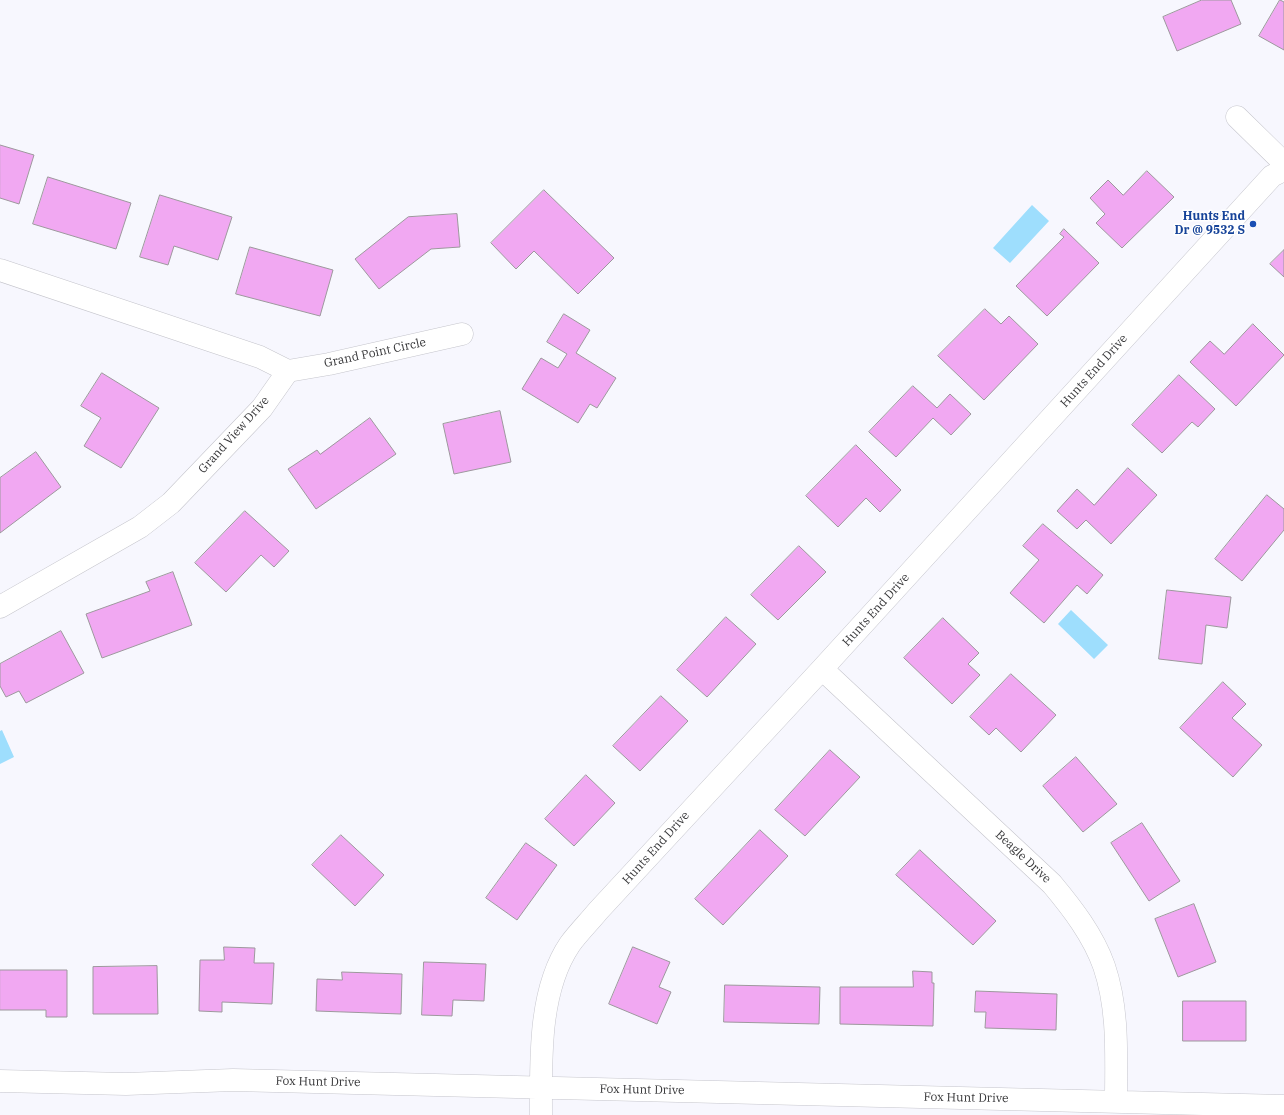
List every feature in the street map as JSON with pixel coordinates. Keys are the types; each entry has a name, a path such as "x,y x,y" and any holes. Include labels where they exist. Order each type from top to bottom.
{"street":[{"path":"1237,117 1284,163"},
{"name":"Hunts End Drive","path":"541,1115 545,1017 556,973 570,944 598,911 822,670 1272,176 1284,170"},
{"path":"0,270 260,357 288,371"},
{"name":"Grand Point Circle","path":"288,371 329,364 462,334"},
{"name":"Grand View Drive","path":"0,608 140,527 171,503 262,408 288,371"},
{"name":"Beagle Drive","path":"822,670 1052,884 1074,911 1090,937 1103,965 1112,994 1116,1024 1116,1102"},
{"name":"Fox Hunt Drive","path":"0,1081 126,1084 233,1080 1284,1106"}],"water":[{"path":"1032,205 1049,221 1010,263 993,248"},
{"path":"1071,610 1108,645 1094,659 1058,624"},
{"path":"2,730 14,757 0,764 0,731"}],"building":[{"path":"1202,0 1231,0 1241,24 1177,51 1163,17"},
{"path":"1280,0 1284,2 1284,50 1259,36"},
{"path":"0,145 34,155 19,204 0,198"},
{"path":"1147,171 1174,197 1122,248 1096,223 1105,214 1090,198 1108,180 1123,195"},
{"path":"48,177 131,203 116,249 33,224"},
{"path":"544,190 614,258 578,294 534,251 516,269 491,243"},
{"path":"160,195 232,217 218,260 174,246 168,265 140,257"},
{"path":"457,214 460,247 431,249 379,289 355,259 408,217"},
{"path":"1064,229 1099,263 1047,316 1016,286 1064,237 1060,234"},
{"path":"250,247 333,270 320,316 236,294"},
{"path":"1284,250 1284,277 1270,264"},
{"path":"985,309 1001,324 1009,316 1038,344 984,400 938,356"},
{"path":"564,314 590,330 576,353 616,378 597,408 590,404 578,423 522,389 541,358 558,368 567,354 547,342"},
{"path":"1253,324 1284,355 1236,406 1190,362 1210,341 1224,354"},
{"path":"102,373 159,408 121,468 84,446 101,418 81,406"},
{"path":"1179,375 1215,409 1198,427 1192,422 1162,453 1132,425"},
{"path":"913,386 937,408 950,394 971,414 951,435 933,418 896,457 869,432"},
{"path":"500,411 511,462 454,474 443,424"},
{"path":"370,418 396,454 316,509 288,469 317,450 320,454"},
{"path":"856,445 901,490 880,512 866,498 838,527 806,496"},
{"path":"36,452 61,487 0,533 0,478"},
{"path":"1128,468 1157,495 1111,544 1086,520 1077,529 1057,511 1077,489 1094,505"},
{"path":"1267,495 1284,509 1284,530 1242,581 1215,559"},
{"path":"245,511 289,551 274,567 261,555 226,592 195,563"},
{"path":"1043,524 1103,575 1087,594 1077,585 1044,623 1010,593 1039,560 1023,546"},
{"path":"799,546 826,572 778,620 751,595"},
{"path":"173,572 192,625 102,658 86,614 150,591 146,582"},
{"path":"1167,590 1231,597 1227,628 1206,625 1202,664 1159,659"},
{"path":"726,617 756,644 707,697 677,670"},
{"path":"943,618 979,653 968,664 980,675 952,704 904,658"},
{"path":"61,631 84,673 26,703 19,691 6,697 0,686 0,664"},
{"path":"1011,674 1056,715 1021,752 996,728 989,735 970,717"},
{"path":"1223,682 1246,704 1232,718 1262,745 1233,777 1180,728"},
{"path":"661,696 688,721 640,771 613,746"},
{"path":"830,750 860,777 805,836 775,810"},
{"path":"1076,757 1117,804 1083,832 1043,786"},
{"path":"586,775 615,803 574,846 545,819"},
{"path":"1142,823 1180,881 1149,901 1111,843"},
{"path":"760,830 788,856 723,925 695,899"},
{"path":"341,835 384,875 355,906 312,865"},
{"path":"526,843 557,865 517,920 486,898"},
{"path":"920,850 996,921 973,945 896,875"},
{"path":"1194,904 1216,962 1178,977 1155,919"},
{"path":"224,947 255,948 254,963 274,963 272,1004 222,1002 222,1012 199,1011 200,960 224,960"},
{"path":"633,947 670,962 659,987 671,992 657,1024 609,1004"},
{"path":"424,962 486,964 484,1001 453,1000 452,1016 422,1015"},
{"path":"157,966 158,1014 93,1014 93,967"},
{"path":"0,970 67,970 67,1017 46,1017 46,1010 0,1010"},
{"path":"913,971 932,972 932,983 934,983 933,1026 840,1024 840,987 913,987"},
{"path":"342,972 402,974 401,1014 316,1011 317,979 342,980"},
{"path":"725,985 820,987 819,1024 724,1022"},
{"path":"976,991 1057,994 1056,1030 985,1028 986,1012 975,1012"},
{"path":"1183,1001 1246,1001 1246,1041 1183,1041"}],"place":[{"name":"Hunts End Dr @ 9532 S","path":"1253,224"}]}
